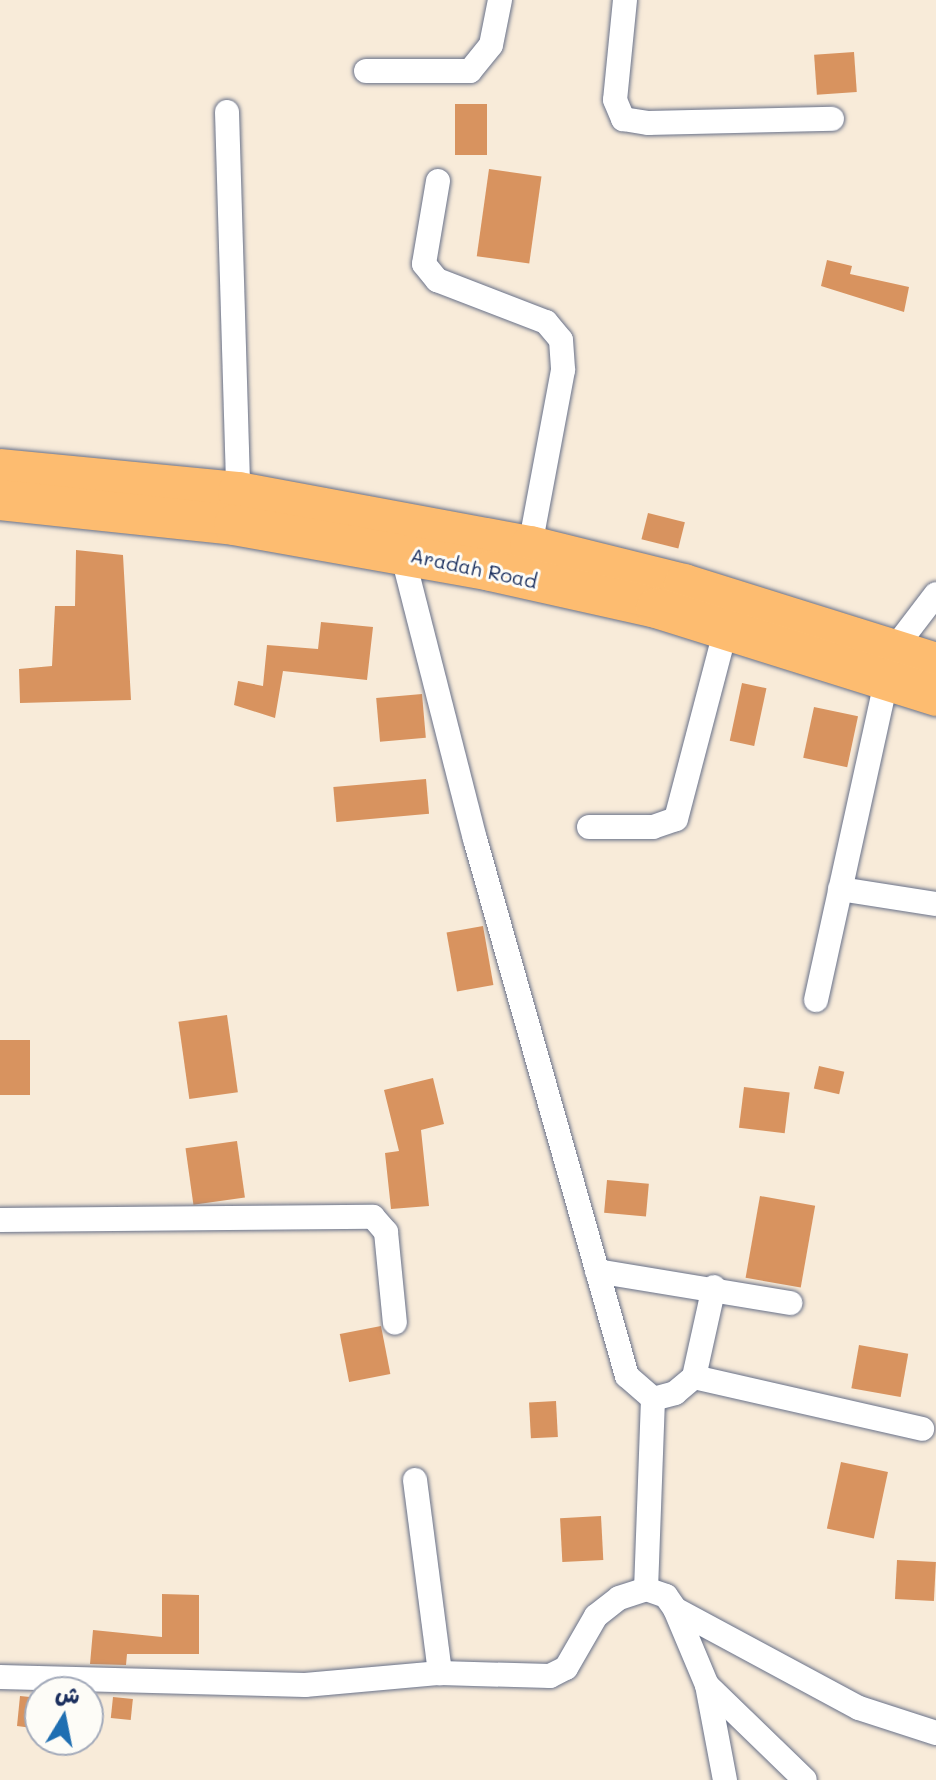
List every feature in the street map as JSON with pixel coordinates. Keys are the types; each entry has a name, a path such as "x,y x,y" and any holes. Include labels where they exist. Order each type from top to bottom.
{"main road":[{"name":"Aradah Road","path":"0,469 238,492 530,546 684,584 890,664 936,696"},
{"name":"Aradah Road","path":"0,500 234,525 402,553 890,664 936,663"}],"street":[{"path":"366,71 470,71 491,45 500,0"},
{"path":"625,0 615,100 623,119 649,123 832,119"},
{"path":"227,112 238,492"},
{"path":"438,181 424,264 437,280 546,322 561,340 563,370 530,546"},
{"path":"402,553 475,839 627,1376 653,1399"},
{"path":"816,1000 890,664 936,594"},
{"path":"589,827 653,827 676,819 726,629"},
{"path":"840,889 936,904"},
{"path":"0,1220 373,1217 386,1232 395,1323"},
{"path":"597,1271 714,1287 790,1303"},
{"path":"653,1399 675,1393 694,1377 714,1287"},
{"path":"694,1377 922,1429"},
{"path":"646,1589 653,1399"},
{"path":"415,1480 440,1673"},
{"path":"0,1677 305,1685 440,1673 550,1676 566,1668 596,1616 619,1598 646,1589 666,1596 675,1609 707,1685 725,1780"},
{"path":"675,1609 859,1708 936,1733"},
{"path":"707,1685 805,1780"}],"building":[{"path":"854,52 857,92 817,95 814,55"},
{"path":"455,104 487,104 487,155 455,155"},
{"path":"489,169 541,176 529,264 477,256"},
{"path":"827,260 852,266 850,274 909,287 904,312 821,286"},
{"path":"648,513 685,522 678,548 641,539"},
{"path":"76,550 123,555 131,700 20,703 19,669 52,666 55,606 75,606"},
{"path":"321,622 373,627 367,680 283,671 275,718 234,705 238,681 263,686 267,645 318,649"},
{"path":"742,683 766,688 754,746 730,741"},
{"path":"422,694 426,738 380,742 376,698"},
{"path":"814,707 858,716 847,767 803,758"},
{"path":"426,779 429,814 336,822 333,787"},
{"path":"483,926 493,985 457,992 447,932"},
{"path":"227,1015 238,1092 189,1099 178,1022"},
{"path":"0,1040 30,1040 30,1095 0,1095"},
{"path":"819,1066 844,1072 839,1094 814,1088"},
{"path":"433,1078 444,1124 421,1130 429,1206 391,1209 385,1153 399,1151 384,1090"},
{"path":"744,1087 790,1093 785,1133 739,1128"},
{"path":"237,1141 245,1197 193,1205 186,1148"},
{"path":"607,1180 649,1184 646,1217 604,1213"},
{"path":"760,1196 815,1206 801,1287 746,1278"},
{"path":"381,1326 390,1374 349,1382 340,1334"},
{"path":"859,1345 908,1354 901,1397 851,1388"},
{"path":"556,1401 558,1437 531,1438 529,1402"},
{"path":"841,1462 888,1472 874,1538 827,1529"},
{"path":"601,1516 603,1560 562,1562 560,1518"},
{"path":"897,1560 936,1562 934,1601 895,1599"},
{"path":"162,1594 199,1595 199,1654 127,1654 126,1665 90,1664 93,1630 162,1637"},
{"path":"20,1696 24,1696 24,1727 17,1726"},
{"path":"113,1697 133,1699 131,1720 111,1718"}]}
